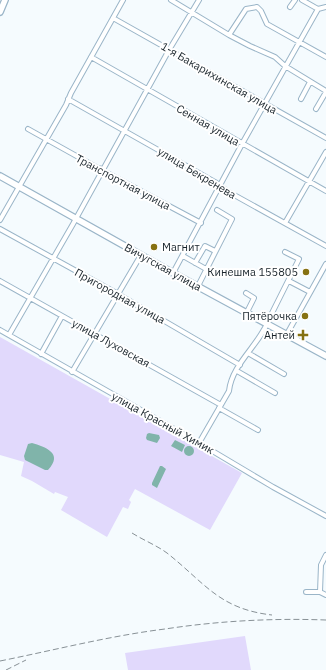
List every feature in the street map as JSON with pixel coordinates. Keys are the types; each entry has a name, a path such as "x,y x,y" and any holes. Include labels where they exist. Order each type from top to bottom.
{"main road":[{"path":"0,12 5,0"},
{"name":"Вичугская улица","path":"0,176 173,273 326,356"}],"street":[{"path":"0,220 123,0"},
{"path":"171,0 229,35 275,57 285,66 326,91 316,109"},
{"path":"9,335 169,50 199,0"},
{"path":"290,6 295,0"},
{"path":"302,0 318,9 326,7"},
{"path":"229,35 246,9 257,7 261,11 267,24 326,57"},
{"path":"173,273 242,144 318,9"},
{"name":"1-я Бакарихинская улица","path":"113,18 326,138"},
{"name":"Сенная улица","path":"91,57 326,191"},
{"path":"301,99 310,82"},
{"name":"улица Бекренева","path":"68,99 326,246"},
{"name":"Транспортная улица","path":"28,129 102,169 107,174 201,223"},
{"path":"285,223 326,153"},
{"path":"198,286 232,219 217,210"},
{"name":"Пригородная улица","path":"0,229 118,294 240,365"},
{"path":"195,263 205,246 215,251"},
{"path":"199,443 229,391 230,384 240,365 268,324 270,317 300,259 285,252"},
{"path":"72,372 141,255"},
{"path":"182,256 206,269"},
{"path":"287,334 326,264"},
{"path":"289,281 310,292"},
{"name":"улица Луховская","path":"1,282 95,334 220,406 258,430"},
{"path":"246,293 254,298 247,312"},
{"path":"41,354 62,316"},
{"name":"улица Красный Химик","path":"0,330 326,516"},
{"path":"248,353 284,374"},
{"path":"237,371 275,393"},
{"path":"320,592 321,565 326,555"},
{"path":"306,592 320,592 326,595"}],"shaded area":[{"path":"0,337 242,473 210,530 135,489 129,500 131,502 128,509 123,507 107,537 61,510 68,497 55,492 54,494 21,476 24,462 0,455"},
{"path":"147,434 159,435 160,438 157,443 147,440"},
{"path":"175,440 185,445 182,452 171,446"},
{"path":"32,443 47,449 53,455 54,459 48,470 25,460 24,456 28,444"},
{"path":"187,446 191,446 193,447 193,455 187,456 184,453 184,449"},
{"path":"160,466 166,469 157,488 152,485 152,483"},
{"path":"245,636 251,670 128,670 125,653"}],"railway":[{"path":"132,533 167,553 214,593 226,601 254,612 272,615"},
{"path":"0,661 123,635 185,626 286,619 326,620"},
{"path":"6,670 26,660"}],"place":[{"name":"Магнит","path":"154,247"},
{"name":"Кинешма 155805","path":"306,272"},
{"name":"Пятёрочка","path":"305,316"},
{"name":"Антей","path":"303,335"}]}
